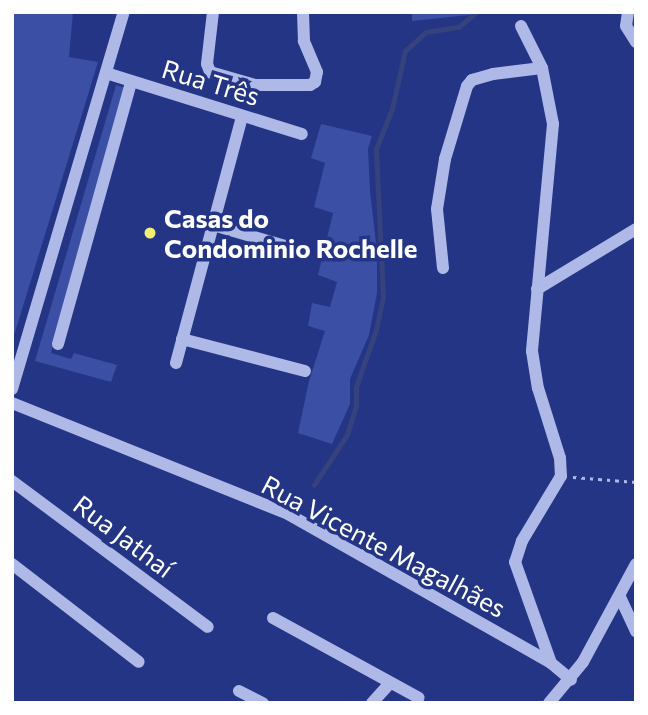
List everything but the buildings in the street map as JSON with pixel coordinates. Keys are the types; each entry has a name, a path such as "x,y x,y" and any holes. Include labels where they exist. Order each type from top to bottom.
{"street":[{"path":"12,389 124,12"},
{"path":"213,12 207,64 210,72 254,85 310,85 315,82 317,72 304,41 303,12"},
{"path":"628,12 626,26 636,42"},
{"path":"521,26 542,68 553,124 532,330 534,369 560,458 561,476 522,541 516,562 551,663"},
{"path":"443,268 437,222 440,187 467,86 472,80 493,74 542,68"},
{"name":"Rua Três","path":"106,73 303,134"},
{"path":"58,344 131,82"},
{"path":"176,363 242,116"},
{"path":"213,225 306,252"},
{"path":"537,289 636,229"},
{"path":"182,339 305,372"},
{"name":"Rua Vicente Magalhães","path":"12,403 288,514 551,663 571,680"},
{"name":"Rua Jathaí","path":"12,481 208,627"},
{"path":"12,564 139,662"},
{"path":"549,703 571,680 620,597 636,564"},
{"path":"620,597 636,631"},
{"path":"272,618 419,698"},
{"path":"372,703 390,683"},
{"path":"239,691 263,703"}],"path":[{"path":"561,476 636,482"}],"shaded area":[{"path":"12,12 73,12 69,57 98,62 12,342"},
{"path":"412,12 497,12 412,21"},
{"path":"116,85 125,88 51,353 71,359 74,353 117,365 111,382 35,361"},
{"path":"321,124 372,136 368,149 377,252 377,293 369,335 350,379 350,404 332,444 298,433 309,381 325,331 308,326 312,303 330,307 337,282 318,275 333,213 314,207 325,163 311,158"}],"waterway":[{"path":"314,485 347,435 356,406 356,387 376,330 383,298 376,149 392,109 405,51 426,32 459,27 476,12"}],"place":[{"name":"Casas do Condominio Rochelle","path":"150,233"}]}
